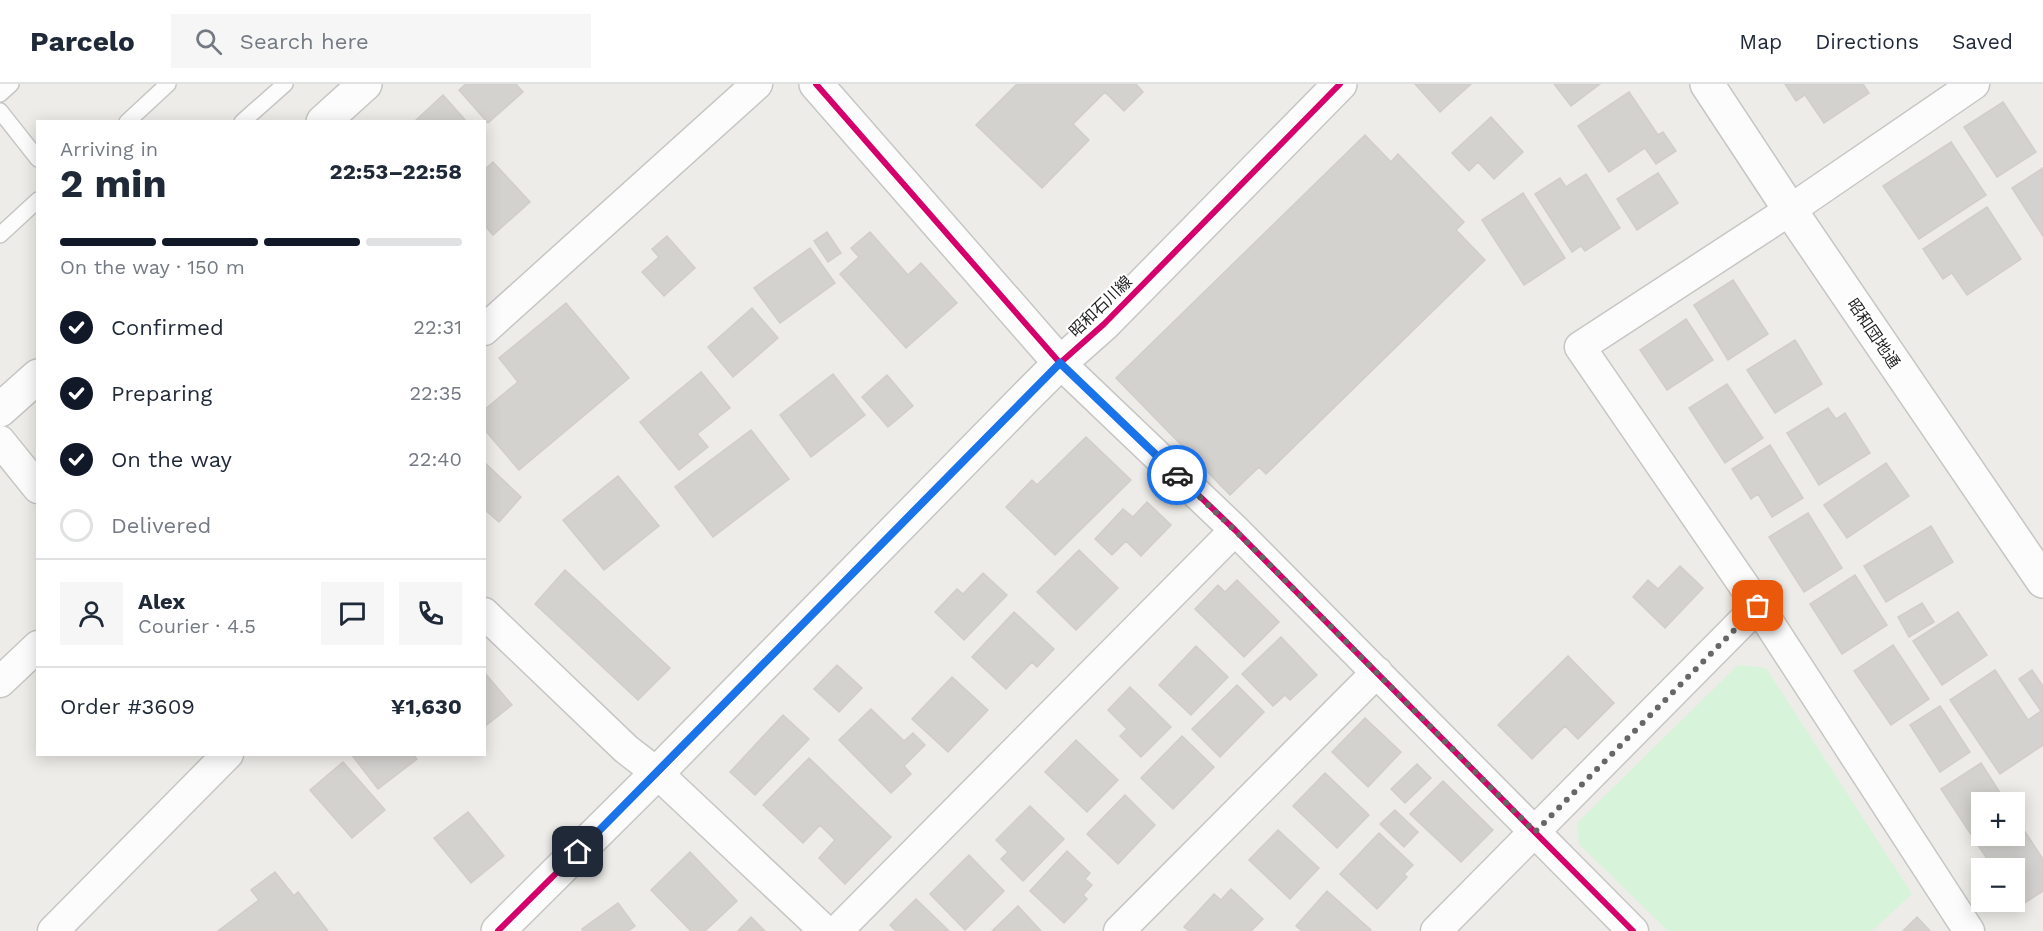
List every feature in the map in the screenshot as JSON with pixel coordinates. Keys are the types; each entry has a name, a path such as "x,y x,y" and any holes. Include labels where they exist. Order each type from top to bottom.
{"street":[{"path":"325,120 365,84"},
{"path":"486,328 757,84"},
{"path":"816,84 1060,363 1235,530 1633,931"},
{"name":"昭和石川線","path":"498,931 657,773 1060,363 1104,324 1341,84"},
{"name":"昭和団地通","path":"1707,84 1790,210 2043,581"},
{"path":"1970,931 1758,606 1580,347 1790,210 1974,84"},
{"path":"0,410 36,378"},
{"path":"0,441 36,486"},
{"path":"837,931 1235,530"},
{"path":"1436,931 1758,606"},
{"path":"486,615 626,749 657,773 825,931"},
{"path":"0,682 36,648"},
{"path":"1119,931 1377,672"},
{"path":"54,931 226,756"}],"lane":[{"path":"0,94 11,84"},
{"path":"129,120 168,84"},
{"path":"244,120 285,84"},
{"path":"0,111 36,156"},
{"path":"0,235 36,202"}],"green space":[{"path":"1738,665 1766,668 1912,894 1872,931 1668,931 1579,844 1577,823"}],"building":[{"path":"466,84 516,84 523,92 488,123 459,90"},
{"path":"1017,84 1136,84 1143,92 1124,111 1105,92 1073,124 1089,140 1042,188 976,125"},
{"path":"1415,84 1471,84 1440,112"},
{"path":"1554,84 1600,84 1571,106"},
{"path":"1785,84 1863,84 1869,93 1824,123 1805,95 1796,101"},
{"path":"1629,92 1658,135 1663,132 1676,151 1656,164 1645,148 1609,172 1578,126"},
{"path":"443,95 465,120 416,120"},
{"path":"2003,102 2036,152 1997,177 1964,127"},
{"path":"1491,117 1523,152 1494,179 1478,162 1469,171 1452,153"},
{"path":"1365,135 1391,162 1398,154 1464,222 1456,230 1485,260 1266,474 1259,467 1230,495 1116,378"},
{"path":"1951,142 1986,195 1919,239 1883,186"},
{"path":"493,162 530,202 493,235 486,227 486,168"},
{"path":"2043,168 2043,236 2012,188"},
{"path":"1658,173 1678,203 1637,230 1617,199"},
{"path":"1586,174 1620,228 1585,251 1581,246 1572,252 1535,194 1560,178 1566,187"},
{"path":"1523,193 1565,258 1524,285 1482,220"},
{"path":"1987,207 2021,259 1967,295 1952,273 1943,279 1923,249"},
{"path":"827,232 841,253 828,262 814,241"},
{"path":"870,232 908,275 921,263 957,303 906,348 840,274 859,257 851,248"},
{"path":"667,236 695,268 664,296 642,272 659,257 652,249"},
{"path":"810,248 835,283 780,323 754,288"},
{"path":"1733,280 1768,334 1728,360 1694,305"},
{"path":"566,303 629,378 519,470 486,431 486,408 518,382 499,358"},
{"path":"752,308 778,338 733,377 708,347"},
{"path":"1686,319 1713,360 1667,390 1640,350"},
{"path":"1795,340 1822,384 1775,413 1747,370"},
{"path":"701,372 730,408 697,434 708,447 679,470 640,422"},
{"path":"833,374 865,415 811,457 780,415"},
{"path":"887,375 913,406 888,427 862,397"},
{"path":"1727,384 1763,438 1725,463 1689,408"},
{"path":"1828,408 1836,419 1845,413 1870,453 1819,485 1787,433"},
{"path":"751,430 789,479 713,537 675,487"},
{"path":"1086,437 1131,480 1055,555 1006,507 1032,480 1037,485"},
{"path":"1770,445 1803,498 1772,517 1758,494 1751,499 1732,469"},
{"path":"1886,463 1909,496 1847,538 1824,505"},
{"path":"486,464 521,497 499,522 486,511"},
{"path":"618,476 659,526 604,570 563,520"},
{"path":"1147,502 1171,525 1141,556 1126,541 1112,555 1095,539 1123,509 1133,517"},
{"path":"1808,513 1842,568 1804,592 1769,537"},
{"path":"1931,526 1953,562 1886,602 1864,566"},
{"path":"1079,550 1118,588 1076,630 1037,592"},
{"path":"1680,566 1703,588 1665,628 1633,597 1648,580 1658,589"},
{"path":"565,570 670,668 638,700 535,604"},
{"path":"983,573 1007,595 964,640 935,612 957,589 963,594"},
{"path":"1855,575 1887,625 1842,654 1810,604"},
{"path":"1237,580 1279,622 1244,657 1195,609 1218,585 1225,592"},
{"path":"1922,603 1934,622 1909,637 1898,617"},
{"path":"1014,612 1054,649 1037,667 1032,662 1006,689 972,657"},
{"path":"1958,612 1987,655 1942,685 1913,641"},
{"path":"1281,637 1317,675 1290,700 1285,695 1273,706 1242,674"},
{"path":"1893,645 1929,699 1891,725 1854,671"},
{"path":"1196,646 1228,677 1191,715 1159,685"},
{"path":"1568,656 1614,703 1578,739 1565,726 1532,759 1498,725"},
{"path":"837,665 862,688 839,712 814,689"},
{"path":"1995,670 2028,720 2041,711 2019,679 2032,670 2043,686 2043,745 2000,774 1950,700"},
{"path":"486,674 512,705 486,725"},
{"path":"952,677 988,710 948,752 912,719"},
{"path":"1237,685 1264,712 1220,757 1192,729"},
{"path":"1130,687 1171,727 1141,757 1120,736 1127,729 1108,710"},
{"path":"1940,706 1970,752 1940,772 1910,725"},
{"path":"871,709 904,741 913,733 925,745 904,766 911,774 891,793 839,740"},
{"path":"783,715 809,739 755,795 730,772"},
{"path":"1365,718 1401,752 1368,787 1332,752"},
{"path":"1182,736 1214,767 1173,809 1141,778"},
{"path":"1076,740 1118,780 1087,812 1045,772"},
{"path":"353,756 415,756 417,759 378,789"},
{"path":"809,758 891,837 845,884 819,858 835,840 820,825 803,843 763,805"},
{"path":"343,762 385,810 352,838 310,790"},
{"path":"1981,763 2000,792 1971,792 1971,835 1941,789"},
{"path":"1417,764 1431,778 1405,803 1391,789"},
{"path":"1325,773 1369,815 1337,848 1293,806"},
{"path":"1443,781 1493,830 1461,862 1410,814"},
{"path":"1125,795 1155,825 1118,864 1087,834"},
{"path":"1030,806 1064,839 1023,881 1001,859 1008,852 996,840"},
{"path":"1395,810 1418,832 1404,847 1380,824"},
{"path":"468,812 504,856 471,883 434,838"},
{"path":"1278,830 1319,868 1290,899 1249,860"},
{"path":"2025,832 2043,859 2043,891 2025,903 2025,858 1986,858 1979,846 2025,846"},
{"path":"1379,833 1413,865 1404,874 1407,877 1377,909 1340,874"},
{"path":"1067,851 1090,873 1085,879 1092,885 1083,895 1087,899 1064,923 1030,891"},
{"path":"690,852 737,901 705,931 691,931 651,890"},
{"path":"969,855 1004,891 965,930 930,894"},
{"path":"275,872 294,896 298,892 328,931 218,931 259,900 251,890"},
{"path":"1231,889 1263,919 1251,931 1189,931 1184,927 1214,894 1221,900"},
{"path":"1327,891 1371,930 1302,931 1296,926"},
{"path":"916,899 949,931 896,931 890,925"},
{"path":"618,903 635,926 628,931 583,931 582,929"},
{"path":"1018,906 1041,931 992,931"},
{"path":"751,917 765,931 738,931"},
{"path":"1917,917 1930,931 1903,931"}],"cycle path":[{"path":"816,84 1060,363 1235,530 1633,931"},
{"path":"498,931 657,773 1026,397 1104,324 1340,84"}],"way so far":[{"path":"1177,475 1251,546 1535,832 1758,606"}],"route":[{"path":"578,852 1060,363 1177,475"}]}
